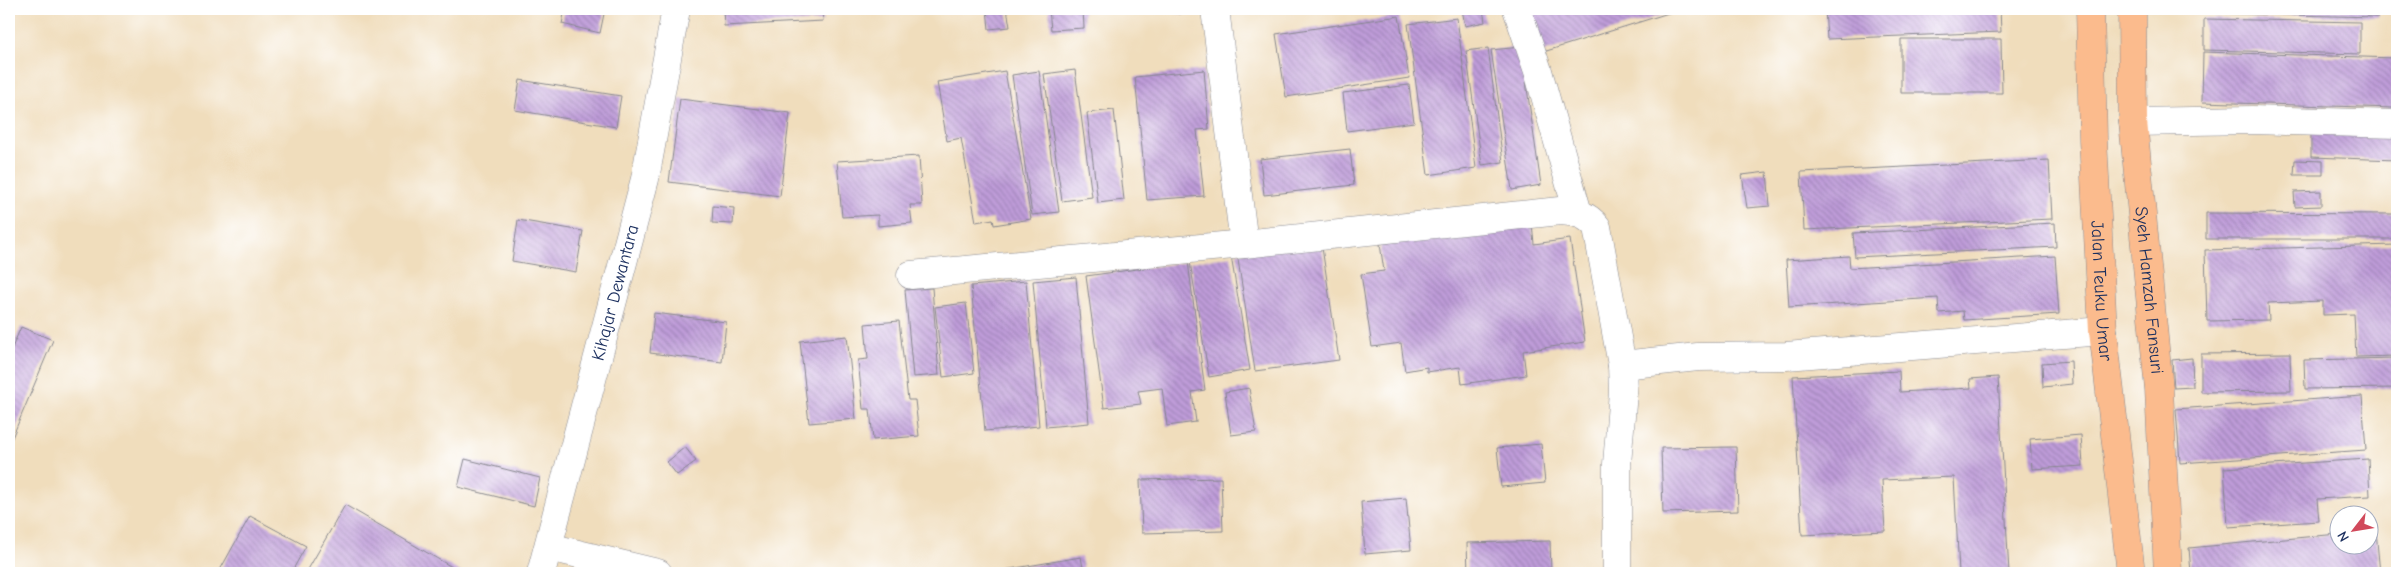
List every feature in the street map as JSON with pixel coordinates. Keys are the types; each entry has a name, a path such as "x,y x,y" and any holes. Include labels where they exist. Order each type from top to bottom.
{"highway":[{"name":"Jalan Teuku Umar","path":"2090,9 2093,139 2103,331 2131,573"},
{"name":"Syeh Hamzah Fansuri","path":"2132,9 2133,122 2159,388 2168,573"}],"street":[{"name":"Kihajar Dewantara","path":"541,573 646,179 676,9"},
{"path":"1215,9 1244,244"},
{"path":"1516,9 1538,71 1554,134 1578,213"},
{"path":"2133,122 2252,120 2397,124"},
{"path":"912,275 1244,244 1560,211 1578,213 1590,219 1597,227 1622,365 1623,392 1617,464 1617,573"},
{"path":"1622,365 1698,357 1786,356 2103,331"},
{"path":"549,547 658,573"}],"building":[{"path":"565,9 605,9 600,33 562,24"},
{"path":"723,9 822,9 823,21 724,26"},
{"path":"987,9 1007,9 1010,27 989,29"},
{"path":"1049,9 1083,9 1084,28 1051,30"},
{"path":"1178,9 1207,9 1207,11 1178,14"},
{"path":"1462,9 1483,9 1485,22 1465,26"},
{"path":"1526,9 1674,9 1675,11 1540,53"},
{"path":"1825,9 2000,9 2001,32 1827,39"},
{"path":"2201,9 2379,9 2378,17 2201,13"},
{"path":"1399,16 1409,78 1286,97 1276,34"},
{"path":"1457,18 1476,168 1428,175 1408,24"},
{"path":"2204,19 2360,22 2360,54 2204,50"},
{"path":"1901,39 2001,39 2002,93 1901,93"},
{"path":"1521,47 1541,185 1512,190 1491,50"},
{"path":"1488,48 1503,162 1482,165 1466,51"},
{"path":"2203,52 2395,58 2394,108 2202,102"},
{"path":"1075,70 1092,197 1062,201 1044,74"},
{"path":"1204,70 1209,129 1197,130 1204,196 1147,200 1135,77"},
{"path":"1005,71 1031,219 994,225 993,219 976,222 961,138 947,141 937,82"},
{"path":"1039,71 1059,212 1032,215 1012,75"},
{"path":"520,80 621,96 616,127 515,110"},
{"path":"1409,85 1414,122 1347,131 1343,93"},
{"path":"680,99 790,113 780,196 669,182"},
{"path":"1114,110 1124,200 1098,203 1087,113"},
{"path":"2311,129 2397,132 2397,160 2311,157"},
{"path":"1350,149 1354,185 1264,195 1260,159"},
{"path":"919,156 922,205 910,205 912,223 878,226 878,215 842,217 837,161"},
{"path":"2049,160 2052,219 1804,230 1801,172"},
{"path":"2295,160 2323,161 2323,175 2294,175"},
{"path":"1767,172 1770,206 1747,208 1742,175"},
{"path":"2321,191 2321,206 2295,207 2294,192"},
{"path":"713,206 734,208 733,224 712,223"},
{"path":"2206,213 2394,214 2394,239 2206,239"},
{"path":"518,220 583,231 576,272 512,261"},
{"path":"1532,223 1534,244 1570,239 1585,342 1523,351 1526,375 1462,384 1460,367 1427,372 1427,367 1405,371 1401,343 1372,347 1361,274 1384,271 1380,244"},
{"path":"2055,223 2056,247 1855,257 1853,233"},
{"path":"1321,241 1339,360 1255,371 1237,253"},
{"path":"2397,245 2397,356 2356,357 2354,314 2323,315 2323,301 2268,303 2269,320 2207,321 2205,250"},
{"path":"1231,256 1250,370 1209,377 1190,262"},
{"path":"1849,256 1850,268 2055,256 2059,314 1964,320 1963,311 1939,313 1938,298 1789,307 1786,260"},
{"path":"1188,262 1205,390 1192,392 1196,422 1167,426 1162,388 1138,391 1141,404 1104,408 1086,276"},
{"path":"1076,277 1089,423 1046,427 1033,281"},
{"path":"1026,281 1039,426 985,431 971,286"},
{"path":"932,288 939,375 913,377 905,290"},
{"path":"966,303 974,373 943,377 935,307"},
{"path":"654,313 726,322 722,362 650,353"},
{"path":"899,321 908,400 915,400 919,436 873,440 870,409 863,409 858,360 868,359 865,324"},
{"path":"21,327 53,340 9,445 9,355"},
{"path":"847,336 856,419 809,423 800,341"},
{"path":"2290,353 2291,391 2201,392 2201,354"},
{"path":"2192,358 2193,387 2174,388 2172,360"},
{"path":"2397,358 2397,388 2305,389 2304,360"},
{"path":"2071,361 2072,384 2043,387 2042,363"},
{"path":"1899,371 1900,392 1971,388 1970,379 1998,377 2009,573 1959,573 1954,477 1882,480 1885,531 1802,535 1793,376"},
{"path":"1249,388 1256,432 1231,435 1225,392"},
{"path":"2362,396 2366,450 2180,463 2176,409"},
{"path":"2081,435 2083,466 2032,469 2030,439"},
{"path":"1541,444 1545,483 1501,487 1497,448"},
{"path":"685,447 696,461 677,475 667,462"},
{"path":"1736,447 1738,511 1663,513 1661,448"},
{"path":"465,459 540,478 534,506 458,487"},
{"path":"2368,459 2370,496 2317,499 2319,521 2228,527 2224,468"},
{"path":"1221,478 1223,531 1142,533 1140,480"},
{"path":"1406,498 1411,550 1365,554 1361,502"},
{"path":"345,505 462,573 306,573"},
{"path":"250,516 306,546 291,573 226,573 220,570"},
{"path":"2328,535 2328,554 2378,554 2378,552 2380,573 2191,573 2189,548"},
{"path":"1550,541 1551,573 1468,573 1467,543"},
{"path":"1081,557 1084,573 992,573 992,572"}]}
